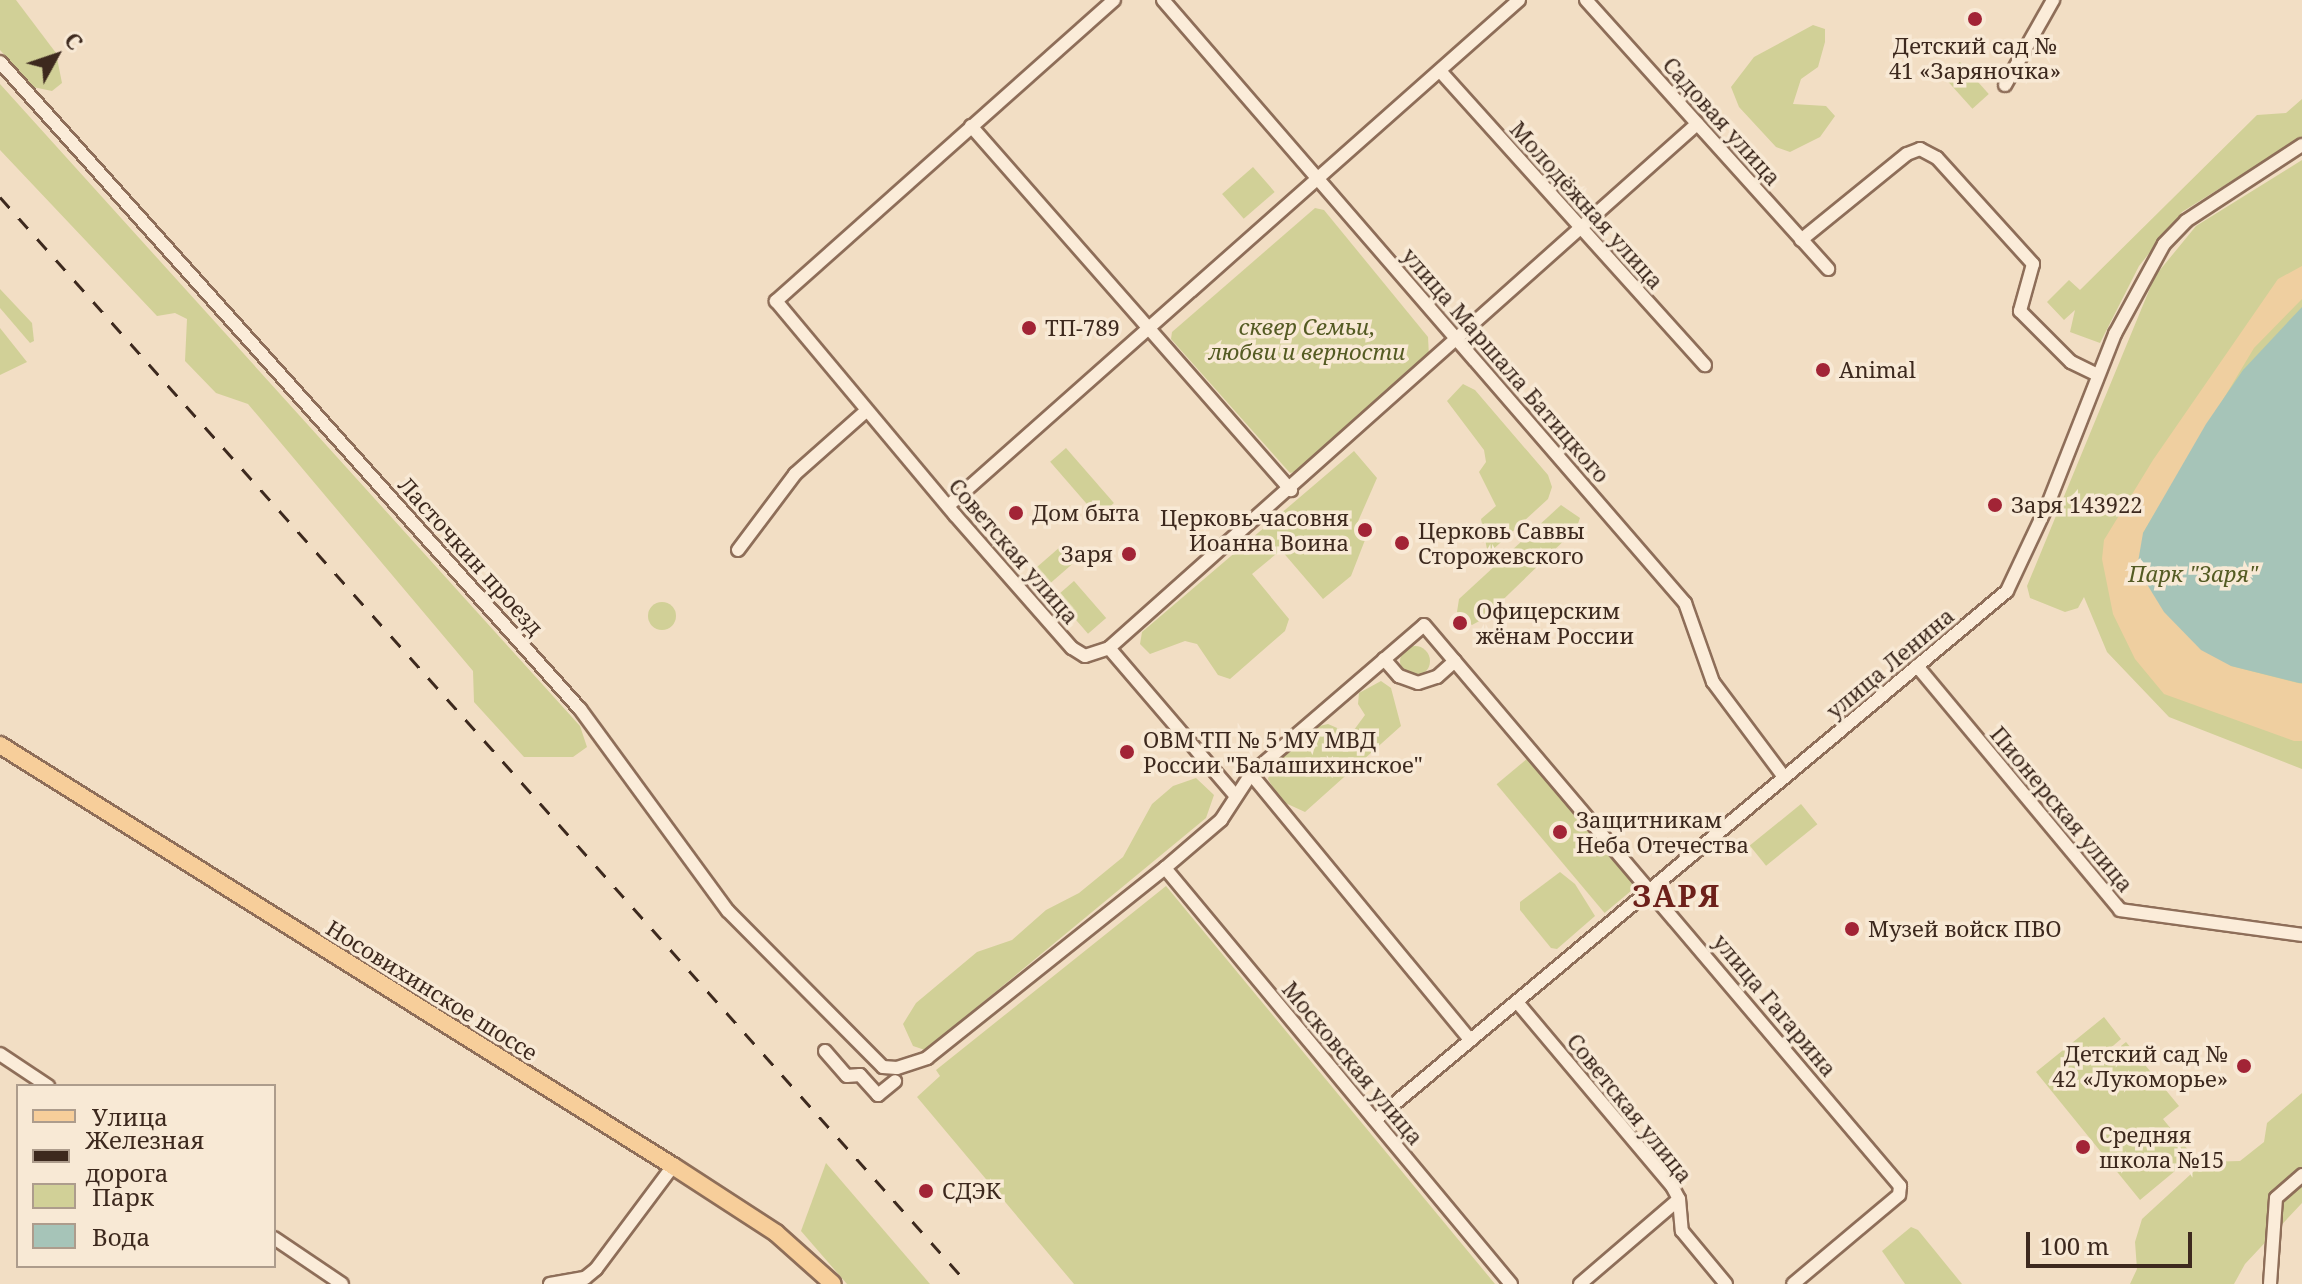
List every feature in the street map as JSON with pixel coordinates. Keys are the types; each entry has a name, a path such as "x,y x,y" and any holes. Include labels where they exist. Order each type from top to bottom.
{"main road":[{"name":"Носовихинское шоссе","path":"0,745 673,1166 776,1233 833,1284"}],"street":[{"path":"1114,0 971,126 1291,490"},
{"name":"улица Маршала Батицкого","path":"1163,0 1685,603 1713,682 1784,777"},
{"path":"948,506 1519,0"},
{"name":"Садовая улица","path":"1586,0 1828,269"},
{"path":"2005,85 2053,0"},
{"name":"Ласточкин проезд","path":"0,62 580,709 728,911 868,1056 891,1069 927,1058 1165,868"},
{"name":"Молодёжная улица","path":"1440,71 1705,365"},
{"path":"1234,794 1109,648 1459,341 1697,124"},
{"name":"Советская улица","path":"971,126 776,301 866,411 1072,648 1085,656 1109,648"},
{"name":"улица Ленина","path":"1375,1120 2007,591 2017,576 2098,375 2164,244 2186,221 2302,145"},
{"path":"1801,240 1907,154 1920,149 1937,158 2033,264 2020,311 2071,362 2098,375"},
{"path":"738,550 795,474 866,411"},
{"name":"улица Гагарина","path":"1384,659 1424,625 1900,1186 1899,1195 1793,1284"},
{"path":"1165,868 1221,820 1234,794 1251,774 1384,659 1399,676 1418,683 1437,677 1455,661"},
{"name":"Пионерская улица","path":"1917,666 2120,910 2302,935"},
{"path":"1251,774 1470,1040"},
{"name":"Московская улица","path":"1165,868 1511,1284"},
{"name":"Советская улица","path":"1517,1002 1679,1199 1682,1231 1726,1284"},
{"path":"825,1051 847,1076 860,1075 878,1095 895,1081"},
{"path":"0,1054 45,1084"},
{"path":"550,1284 585,1278 605,1261 673,1166"},
{"path":"2270,1284 2276,1198 2302,1175"},
{"path":"1580,1284 1679,1199"},
{"path":"276,1239 342,1284"}],"green space":[{"path":"0,0 16,0 56,53 62,83 52,91 33,87 0,50"},
{"path":"1813,25 1825,29 1825,42 1818,67 1801,79 1793,104 1826,106 1835,116 1820,137 1790,152 1776,147 1739,107 1731,87 1754,57"},
{"path":"1960,62 1989,94 1972,109 1944,77"},
{"path":"0,84 580,726 587,747 573,757 524,757 474,702 473,671 248,404 216,393 185,361 187,319 175,313 157,316 0,150"},
{"path":"2302,99 2302,137 2182,212 2139,266 2100,343 2070,332 2075,310 2064,320 2047,302 2069,280 2080,290 2257,115 2286,113"},
{"name":"Парк \"Заря\"","path":"2302,160 2302,769 2169,717 2107,652 2084,597 2078,608 2065,612 2030,598 2027,586 2155,276 2196,226"},
{"path":"1253,167 1275,192 1244,219 1222,194"},
{"name":"сквер Семьи, любви и верности","path":"1315,208 1324,210 1428,337 1429,356 1302,470 1290,473 1171,339 1172,332"},
{"path":"0,289 32,323 34,341 30,343 0,308"},
{"path":"0,328 27,362 0,375"},
{"path":"1463,384 1475,390 1548,475 1552,487 1548,499 1488,554 1481,519 1496,506 1479,472 1486,462 1484,450 1447,401"},
{"path":"1066,448 1114,503 1098,517 1050,462"},
{"path":"1354,451 1377,478 1356,526 1365,540 1351,576 1323,599 1281,550 1252,574 1289,619 1285,631 1230,679 1218,675 1197,644 1185,641 1150,654 1140,644 1142,632"},
{"path":"1561,505 1580,518 1576,529 1483,619 1472,625 1466,621 1457,612 1459,599"},
{"path":"1060,547 1074,563 1047,586 1034,570"},
{"path":"1074,581 1106,618 1088,634 1056,597"},
{"path":"662,602 672,606 676,616 672,626 662,630 652,626 648,616 652,606"},
{"path":"1415,646 1426,650 1430,661 1426,672 1415,676 1404,672 1400,661 1404,650"},
{"path":"1381,681 1391,688 1401,726 1305,812 1281,801 1268,779 1272,767 1292,746 1303,748 1315,727 1328,724 1351,734 1365,715 1358,704 1359,693"},
{"path":"1528,758 1636,887 1605,913 1497,784"},
{"path":"1196,778 1214,795 1206,818 925,1050 913,1046 903,1024 916,1003 977,952 1012,940 1046,910 1079,893 1123,857 1152,804 1173,786"},
{"path":"1801,804 1817,824 1766,866 1750,846"},
{"path":"1560,872 1575,884 1595,916 1557,949 1551,948 1520,910 1520,902"},
{"path":"1166,886 1495,1284 1074,1284 917,1097 940,1076 936,1070"},
{"path":"2104,1017 2121,1039 2107,1051 2111,1054 2126,1042 2179,1106 2163,1119 2193,1156 2140,1200 2036,1072"},
{"path":"2302,1093 2302,1203 2245,1264 2234,1284 2130,1284 2137,1269 2135,1242 2142,1219 2204,1162 2240,1161 2264,1142 2267,1123"},
{"path":"826,1163 930,1284 847,1284 801,1231"},
{"path":"1911,1227 1918,1230 1962,1284 1905,1284 1882,1251"}],"sand":[{"path":"2302,266 2302,299 2254,348 2143,533 2231,666 2302,684 2302,741 2294,741 2164,694 2135,659 2113,614 2102,559 2104,540 2153,460 2278,279"}],"water":[{"path":"2302,307 2302,683 2299,683 2231,666 2201,650 2164,612 2137,568 2143,533 2206,424 2243,370"}],"railway":[{"path":"0,197 968,1284"}],"place":[{"name":"Детский сад № 41 «Заряночка»","path":"1975,19"},
{"name":"ТП-789","path":"1029,328"},
{"name":"Animal","path":"1823,370"},
{"name":"Заря 143922","path":"1995,505"},
{"name":"Дом быта","path":"1016,513"},
{"name":"Церковь-часовня Иоанна Воина","path":"1365,530"},
{"name":"Церковь Саввы Сторожевского","path":"1402,543"},
{"name":"Заря","path":"1129,554"},
{"name":"Офицерским жёнам России","path":"1460,623"},
{"name":"ОВМ ТП № 5 МУ МВД России \"Балашихинское\"","path":"1127,752"},
{"name":"Защитникам Неба Отечества","path":"1560,832"},
{"name":"Музей войск ПВО","path":"1852,929"},
{"name":"Детский сад № 42 «Лукоморье»","path":"2244,1066"},
{"name":"Средняя школа №15","path":"2083,1147"},
{"name":"СДЭК","path":"926,1191"}],"district":[{"name":"ЗАРЯ","path":"1677,896"}]}
